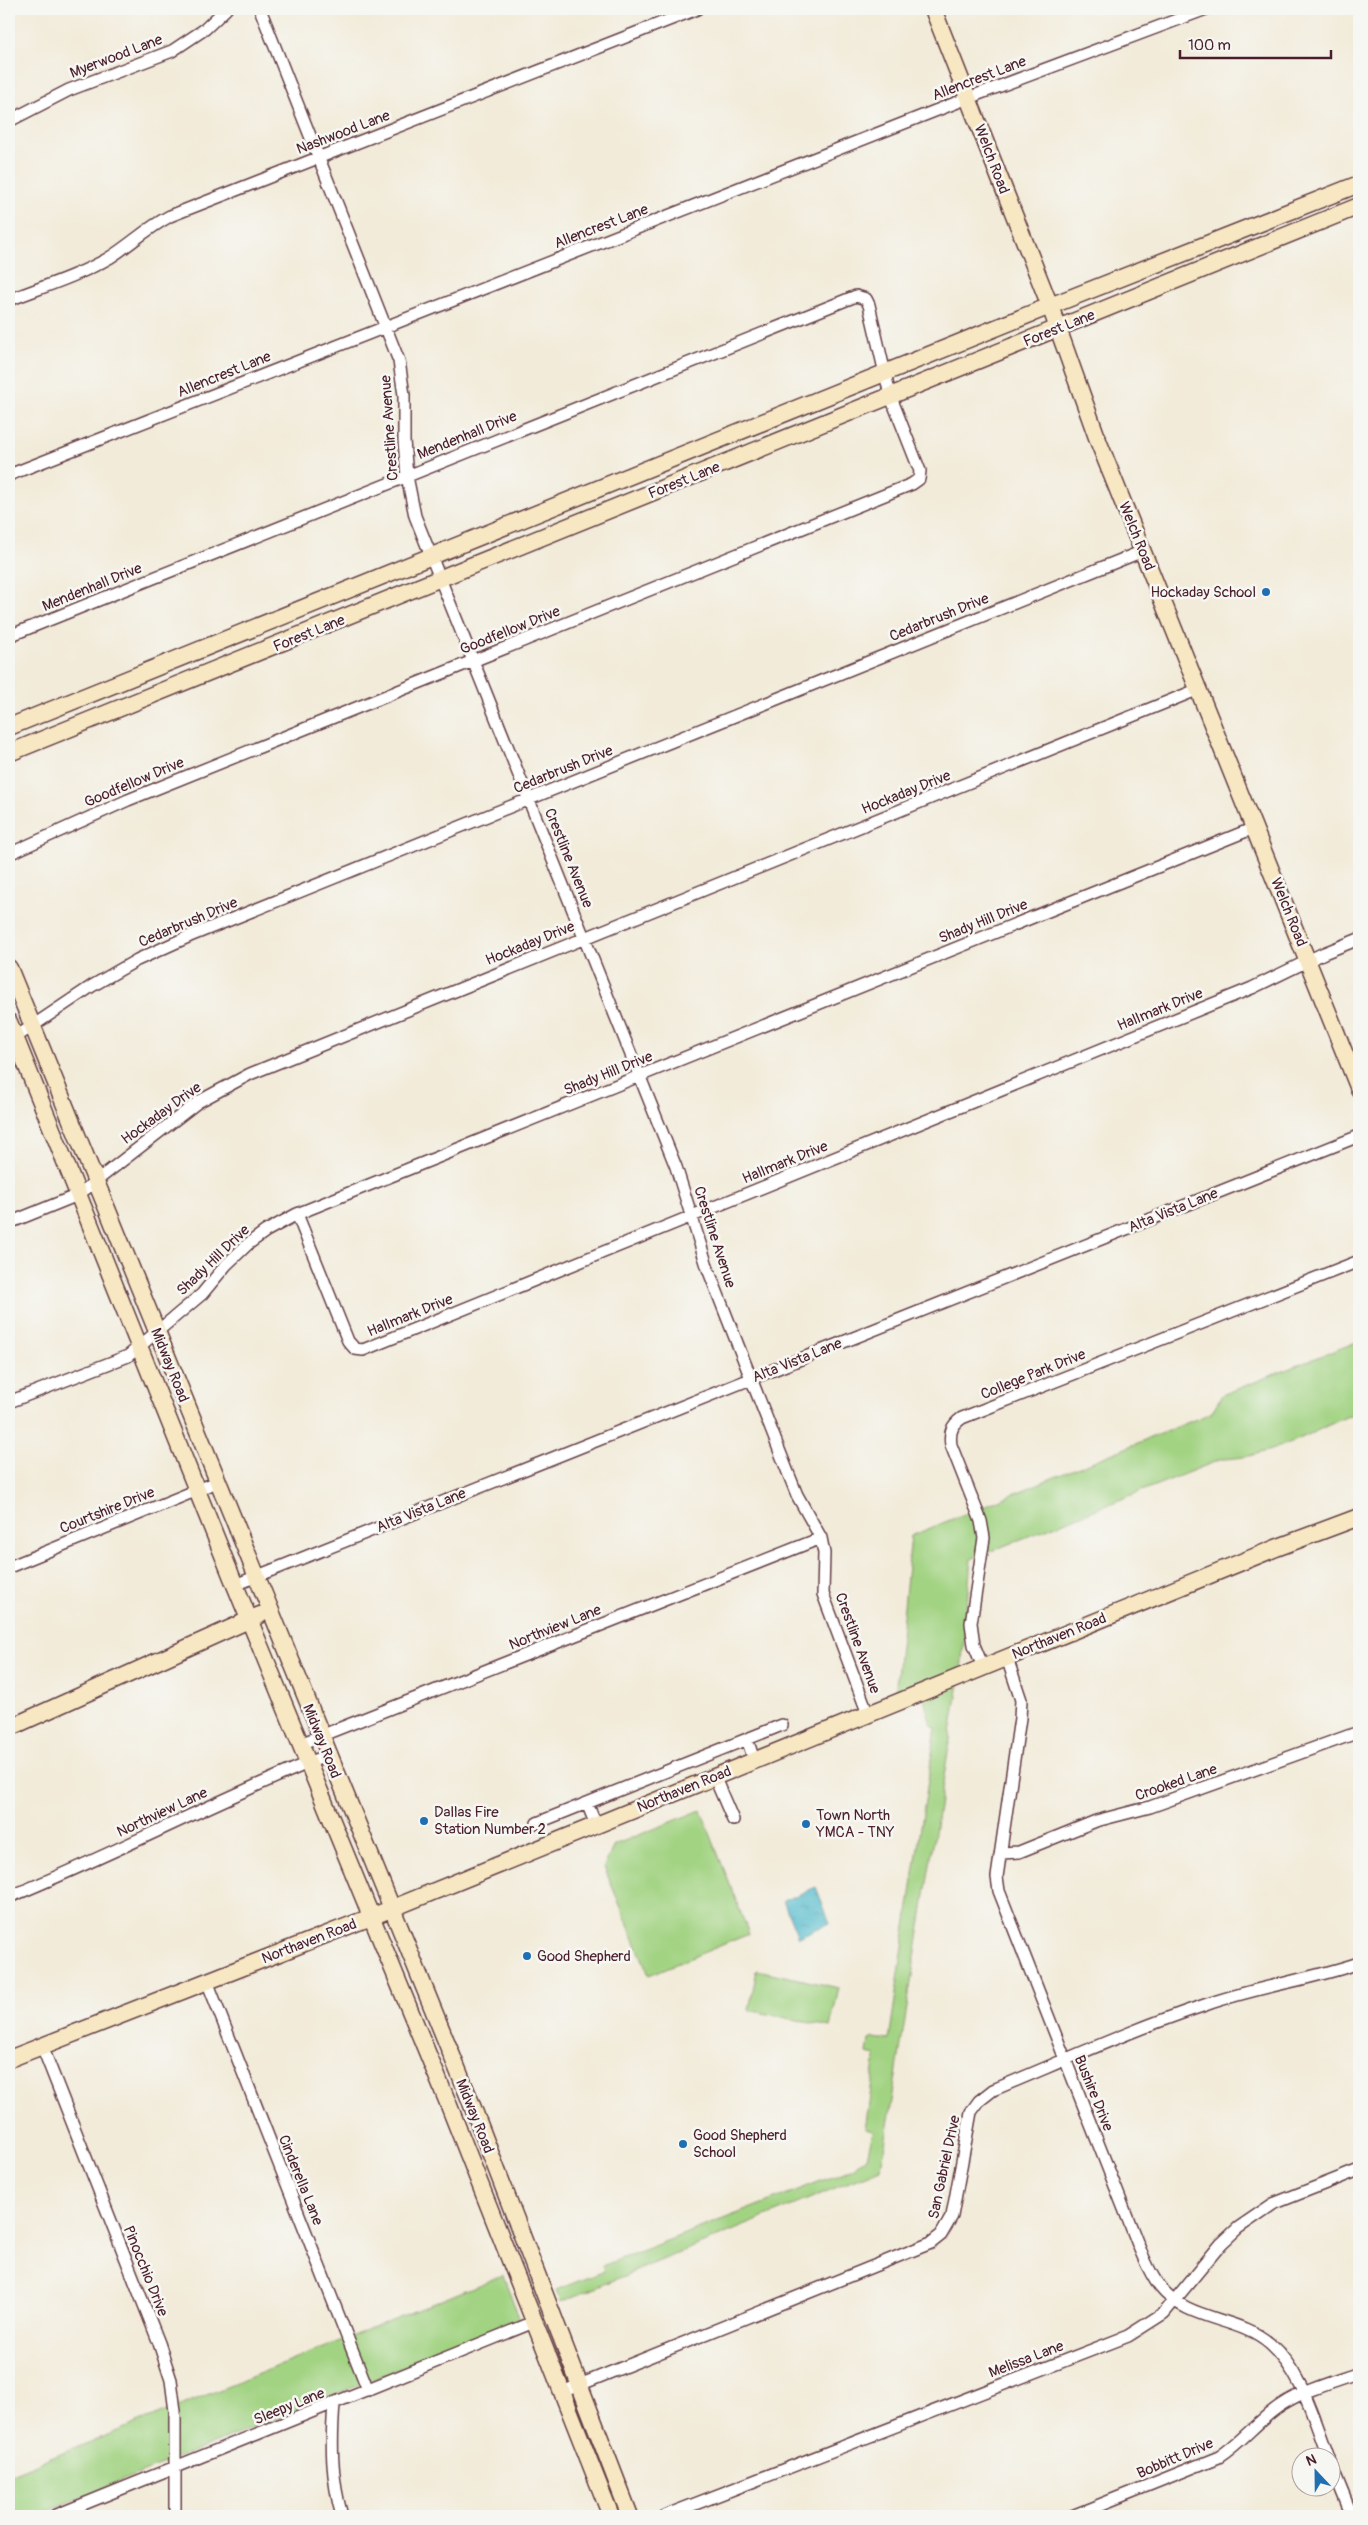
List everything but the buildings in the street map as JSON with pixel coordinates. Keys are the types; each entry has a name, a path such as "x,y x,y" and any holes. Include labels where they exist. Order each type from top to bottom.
{"main road":[{"name":"Welch Road","path":"933,9 1050,306 1099,443 1359,1090"},
{"name":"Forest Lane","path":"9,727 1050,306 1359,184"},
{"name":"Forest Lane","path":"9,753 441,580 890,395 1359,206"},
{"path":"1268,220 1276,240"},
{"name":"Midway Road","path":"9,968 390,1909 468,2095 581,2384 630,2516"},
{"name":"Midway Road","path":"9,1022 12,1040 78,1196 458,2129 611,2516"},
{"name":"Northaven Road","path":"9,2059 371,1917 1276,1548 1359,1517"},
{"path":"9,1728 249,1619 270,1612"}],"street":[{"name":"Myerwood Lane","path":"9,121 69,90 172,51 200,34 226,9"},
{"name":"Crestline Avenue","path":"260,9 387,326 399,361 404,395 404,441 407,476 415,516 676,1167 708,1269 751,1378 797,1494 820,1538 824,1553 823,1594 868,1714"},
{"name":"Nashwood Lane","path":"9,300 89,268 110,257 144,231 170,216 697,9"},
{"name":"Allencrest Lane","path":"9,475 968,98 1206,9"},
{"name":"Mendenhall Drive","path":"9,636 856,296 866,299 869,306 886,373"},
{"name":"Goodfellow Drive","path":"9,854 128,800 912,484 919,479 920,471 890,395 886,373"},
{"name":"Cedarbrush Drive","path":"12,1040 92,986 138,960 181,940 1143,551"},
{"name":"Hockaday Drive","path":"9,1223 78,1196 198,1102 250,1074 1199,690"},
{"name":"Shady Hill Drive","path":"9,1402 128,1356 202,1294 226,1265 248,1244 266,1231 298,1214 1254,828"},
{"name":"Hallmark Drive","path":"298,1214 348,1341 355,1349 363,1350 1252,988 1308,960 1359,939"},
{"name":"Alta Vista Lane","path":"235,1585 1359,1136"},
{"name":"College Park Drive","path":"983,1668 974,1645 971,1623 984,1538 981,1521 951,1445 950,1434 954,1424 971,1414 1359,1261"},
{"name":"Courtshire Drive","path":"9,1566 217,1482"},
{"name":"Northview Lane","path":"300,1744 820,1538"},
{"name":"Bushire Drive","path":"1007,1658 1021,1700 1017,1742 997,1877 999,1891 1065,2060 1151,2272 1161,2288 1175,2300 1197,2313 1236,2324 1258,2334 1279,2352 1290,2366 1304,2394 1325,2448"},
{"path":"537,1823 782,1725"},
{"name":"Crooked Lane","path":"1001,1852 1019,1852 1096,1821 1150,1807 1359,1732"},
{"path":"747,1739 754,1760"},
{"name":"Northview Lane","path":"9,1897 328,1755"},
{"path":"714,1776 733,1820"},
{"path":"587,1803 596,1825"},
{"name":"San Gabriel Drive","path":"562,2392 931,2244 942,2235 952,2216 971,2112 979,2101 993,2090 1205,2004 1326,1974 1359,1963"},
{"name":"Cinderella Lane","path":"207,1981 368,2390"},
{"name":"Pinocchio Drive","path":"42,2046 159,2343 171,2380 176,2444 173,2468 175,2516"},
{"name":"Melissa Lane","path":"664,2516 1128,2336 1164,2313 1221,2244 1238,2228 1273,2204 1359,2170"},
{"name":"Sleepy Lane","path":"54,2516 534,2322"},
{"name":"Bobbitt Drive","path":"1072,2516 1219,2457 1233,2448 1263,2418 1282,2404 1359,2372"},
{"path":"334,2404 331,2448 332,2474 342,2516"},
{"path":"1340,2487 1352,2516"}],"green space":[{"path":"1359,1341 1359,1411 1292,1442 1258,1454 1222,1459 971,1559 961,1671 895,1697 911,1536 1211,1413 1222,1395"},
{"path":"959,1683 881,2169 561,2302 556,2290 604,2271 602,2266 852,2169 867,2157 873,2131 865,2129 876,2056 867,2054 869,2040 873,2038 889,2040 936,1727 931,1725 924,1698"},
{"path":"701,1810 749,1934 649,1975 604,1867 614,1845"},
{"path":"757,1970 839,1988 830,2027 749,2010"},
{"path":"503,2275 520,2320 35,2516 9,2516 9,2475"}],"water":[{"path":"816,1887 830,1923 798,1937 783,1901"}],"place":[{"name":"Hockaday School","path":"1266,592"},
{"name":"Dallas Fire Station Number 2","path":"424,1821"},
{"name":"Town North YMCA - TNY","path":"806,1824"},
{"name":"Good Shepherd","path":"527,1956"},
{"name":"Good Shepherd School","path":"683,2144"}]}
